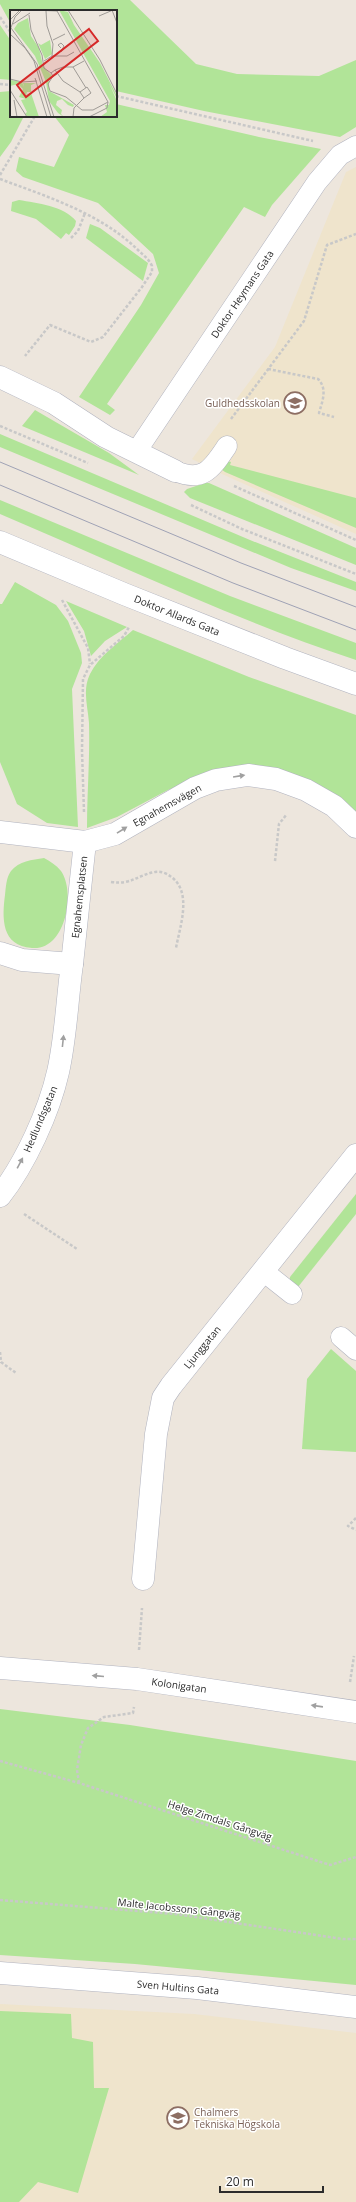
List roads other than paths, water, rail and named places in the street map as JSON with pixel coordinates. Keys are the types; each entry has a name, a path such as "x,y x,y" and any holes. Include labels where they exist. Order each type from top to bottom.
{"street":[{"path":"0,377 54,403 106,437 174,471"},
{"name":"Doktor Allards Gata","path":"0,542 153,606 356,684"},
{"name":"Egnahemsvägen","path":"85,842 115,834 195,788 216,780 248,775 276,779 306,790 334,806 356,827"},
{"name":"Egnahemsplatsen","path":"0,832 85,842 72,964"},
{"path":"0,953 22,960 72,964"},
{"name":"Hedlundsgatan","path":"0,1196 19,1166 49,1103 58,1073 63,1046 72,964"},
{"name":"Ljunggatan","path":"143,1579 156,1434 163,1398 170,1386 356,1155"},
{"name":"Kolonigatan","path":"0,1668 137,1679 356,1712"},
{"name":"Sven Hultins Gata","path":"0,1973 197,1988 356,2007"}],"lane":[{"name":"Doktor Heymans Gata","path":"136,452 317,182 348,150"},
{"path":"174,471 188,477 204,474 213,467 227,446"},
{"path":"263,1271 292,1294"},
{"path":"341,1336 356,1350"}],"tram line":[{"path":"0,462 241,563 356,607"},
{"path":"0,485 233,583 356,630"}],"place":[{"name":"Guldhedsskolan","path":"295,403"},
{"name":"Chalmers Tekniska Högskola","path":"178,2118"}]}
